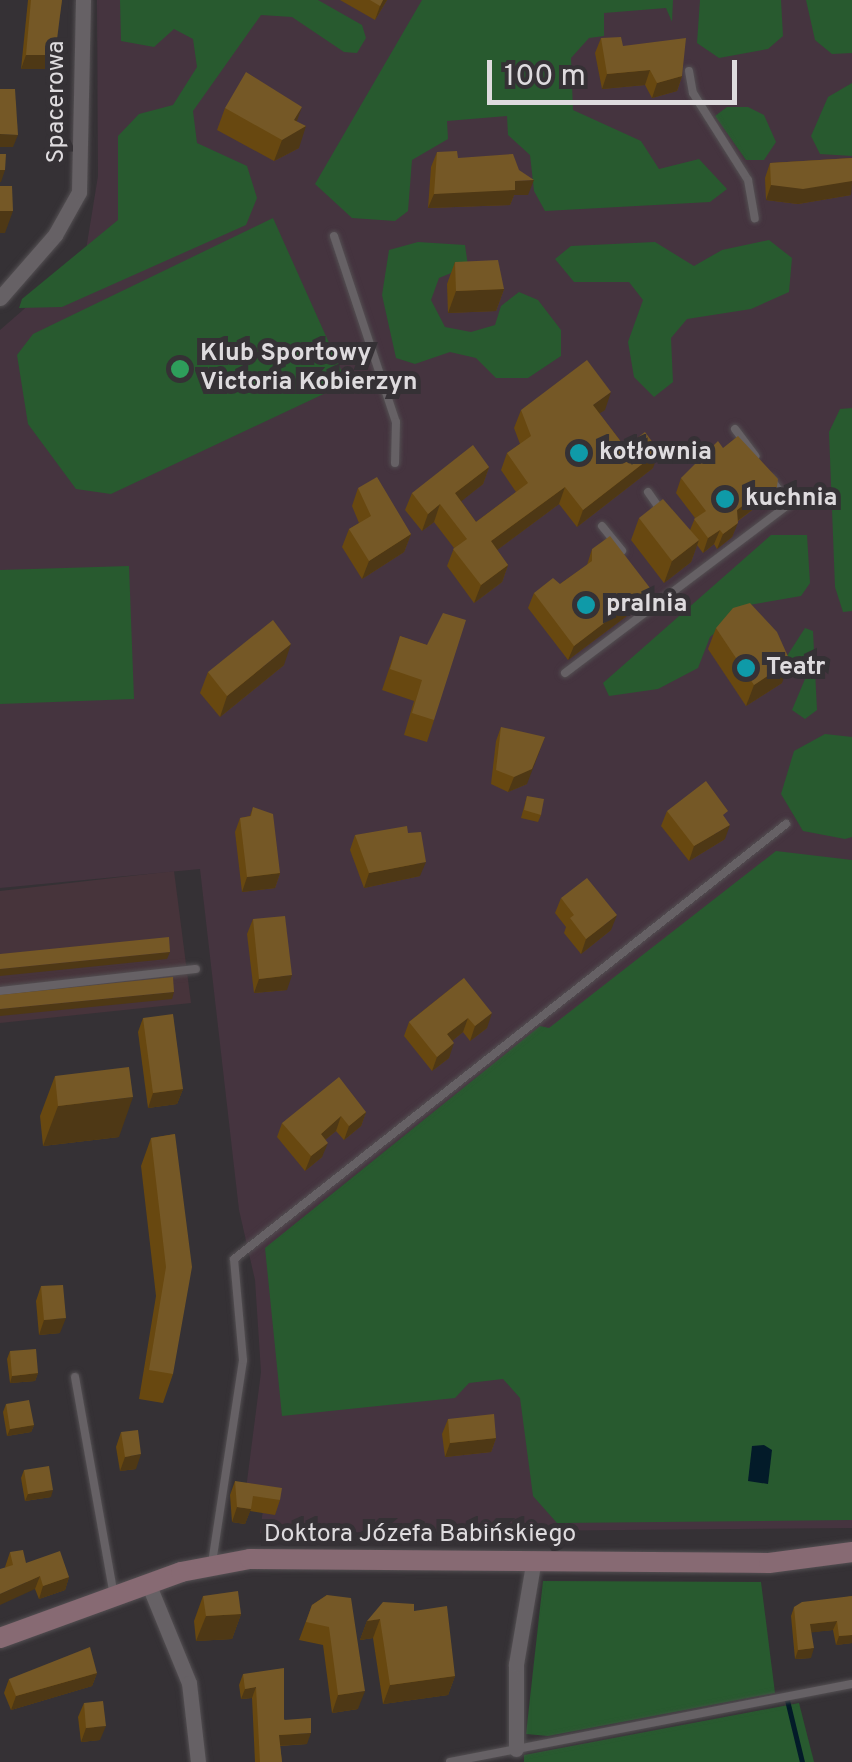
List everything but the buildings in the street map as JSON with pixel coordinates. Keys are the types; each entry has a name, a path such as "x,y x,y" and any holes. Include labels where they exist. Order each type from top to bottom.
{"street":[{"name":"Spacerowa","path":"0,298 56,234 79,192 83,0"},
{"name":"Doktora Józefa Babińskiego","path":"0,1638 148,1583 212,1565 295,1556 769,1562 852,1552"},
{"path":"516,1755 516,1664 534,1559"},
{"path":"148,1583 189,1683 198,1762"}],"lane":[{"path":"689,70 693,93 748,180 755,218"},
{"path":"334,236 396,422 395,463"},
{"path":"565,672 789,504 735,428"},
{"path":"648,492 671,522"},
{"path":"602,526 626,556"},
{"path":"694,553 706,568"},
{"path":"649,588 660,603"},
{"path":"212,1565 210,1545 243,1360 234,1258 786,824"},
{"path":"0,991 196,969"},
{"path":"75,1376 114,1596"},
{"path":"450,1762 516,1755 852,1684"}],"shaded area":[{"path":"97,0 852,0 852,1528 260,1533 265,1494 246,1489 261,1372 255,1280 239,1210 200,869 0,888 0,330 85,256 98,176"},
{"path":"174,871 191,1003 0,1023 0,891"}],"green space":[{"path":"120,0 318,0 362,25 366,38 357,53 344,52 292,17 261,15 193,111 197,143 247,166 257,198 246,225 62,307 19,308 22,299 118,220 118,136 139,114 173,105 197,67 193,39 174,29 154,47 121,41"},
{"path":"422,0 673,0 672,22 666,8 604,13 604,36 589,38 571,58 573,110 641,141 659,169 699,159 727,189 710,202 545,211 534,191 530,155 508,135 507,116 447,121 448,139 412,160 408,211 395,221 352,218 315,184"},
{"path":"700,0 781,0 783,36 768,49 719,58 697,43"},
{"path":"806,0 852,0 852,53 832,54 815,40"},
{"path":"852,83 852,156 820,154 811,136 828,97"},
{"path":"727,107 748,107 764,115 776,142 764,160 746,160 715,116"},
{"name":"Klub Sportowy Victoria Kobierzyn","path":"273,218 347,383 111,494 76,489 28,424 17,355 33,334"},
{"path":"769,240 792,258 789,292 751,309 687,319 671,338 673,382 654,397 634,377 628,342 643,300 629,282 574,282 555,259 571,246 655,242 694,266 722,250"},
{"path":"418,242 465,245 468,266 439,278 431,300 445,327 471,332 495,325 501,306 519,292 538,300 561,330 561,356 528,378 496,378 476,358 450,352 415,364 396,358 382,295 389,250"},
{"path":"852,408 852,611 843,612 835,587 829,432 840,409"},
{"path":"771,535 807,535 810,583 801,596 749,605 710,637 698,668 658,689 609,696 603,683"},
{"path":"129,566 134,699 0,704 0,570"},
{"path":"805,628 813,631 817,710 805,719 792,710 805,679 787,656"},
{"path":"825,734 852,737 852,837 845,839 803,831 781,794 794,751"},
{"path":"776,851 852,860 852,1520 557,1523 533,1496 520,1398 503,1379 469,1383 455,1398 282,1416 265,1248 540,1026 549,1028"},
{"path":"543,1581 761,1582 775,1693 548,1736 526,1734"},
{"path":"799,1703 814,1762 524,1762 524,1755"}],"water":[{"path":"764,1445 772,1450 768,1484 748,1481 752,1446"}],"waterway":[{"path":"787,1700 802,1762"}],"place":[{"name":"Klub Sportowy Victoria Kobierzyn","path":"180,369"},
{"name":"kotłownia","path":"579,453"},
{"name":"kuchnia","path":"725,499"},
{"name":"pralnia","path":"586,605"},
{"name":"Teatr","path":"746,668"}]}
